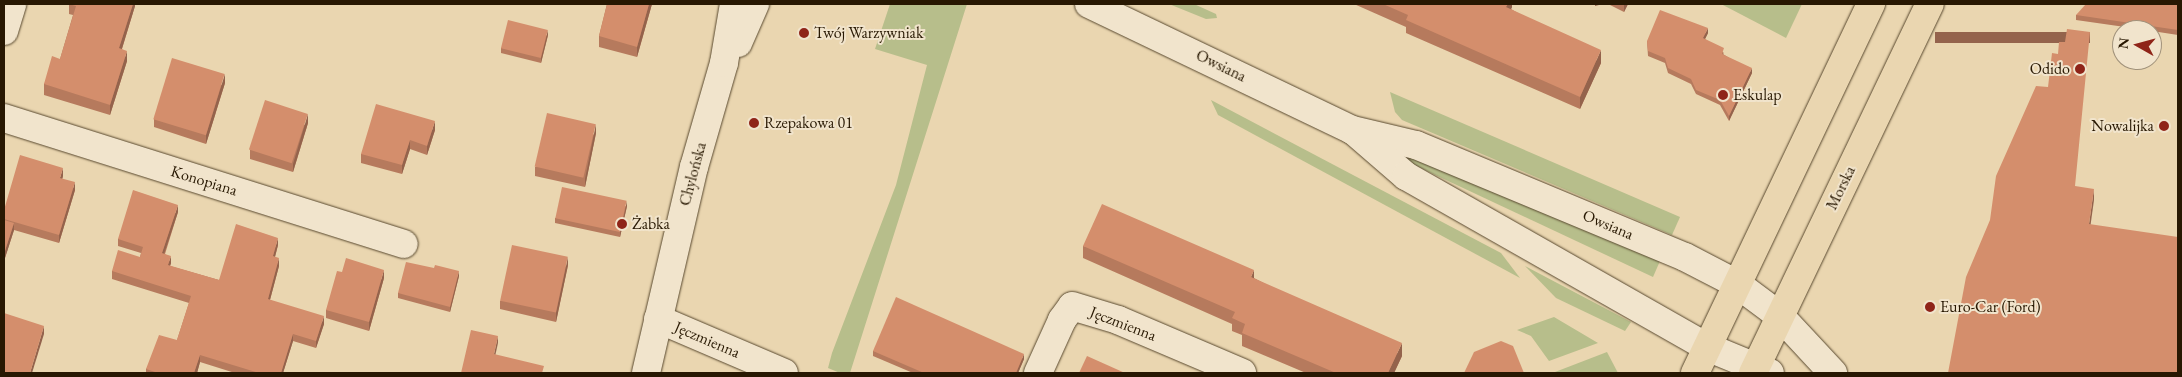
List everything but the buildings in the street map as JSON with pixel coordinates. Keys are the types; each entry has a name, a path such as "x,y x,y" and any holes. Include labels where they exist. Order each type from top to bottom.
{"main road":[{"path":"1695,373 1871,4"},
{"name":"Morska","path":"1760,371 1780,316 1930,4"}],"street":[{"path":"4,31 12,4"},
{"name":"Chylońska","path":"646,373 694,167 724,63 734,4"},
{"name":"Chylońska","path":"724,63 740,40 755,4"},
{"name":"Owsiana","path":"1089,4 1352,130 1416,145 1685,257 1737,284 1780,316 1833,373"},
{"name":"Konopiana","path":"4,118 404,244"},
{"name":"Owsiana","path":"1352,130 1406,176 1707,347 1760,371"},
{"name":"Jęczmienna","path":"1038,373 1062,320 1072,306 1118,320 1242,373"},
{"name":"Jęczmienna","path":"658,319 784,373"}],"green space":[{"path":"890,4 967,4 850,373 840,373 828,368 832,353 896,185 927,65 875,49"},
{"path":"1169,4 1194,4 1216,14 1217,18 1206,19"},
{"path":"1721,4 1802,4 1786,38"},
{"path":"1390,92 1680,217 1672,235 1402,120 1395,112"},
{"path":"1211,100 1501,253 1520,278 1218,115"},
{"path":"1377,140 1660,261 1653,277 1382,150"},
{"path":"1525,266 1631,322 1625,331 1556,298"},
{"path":"1554,317 1598,343 1549,361 1531,336 1517,330"},
{"path":"1607,352 1618,373 1555,373 1555,372"}],"place":[{"name":"Twój Warzywniak","path":"804,33"},
{"name":"Odido","path":"2080,69"},
{"name":"Eskulap","path":"1723,95"},
{"name":"Rzepakowa 01","path":"754,123"},
{"name":"Nowalijka","path":"2164,126"},
{"name":"Żabka","path":"622,224"},
{"name":"Euro-Car (Ford)","path":"1930,307"}]}
